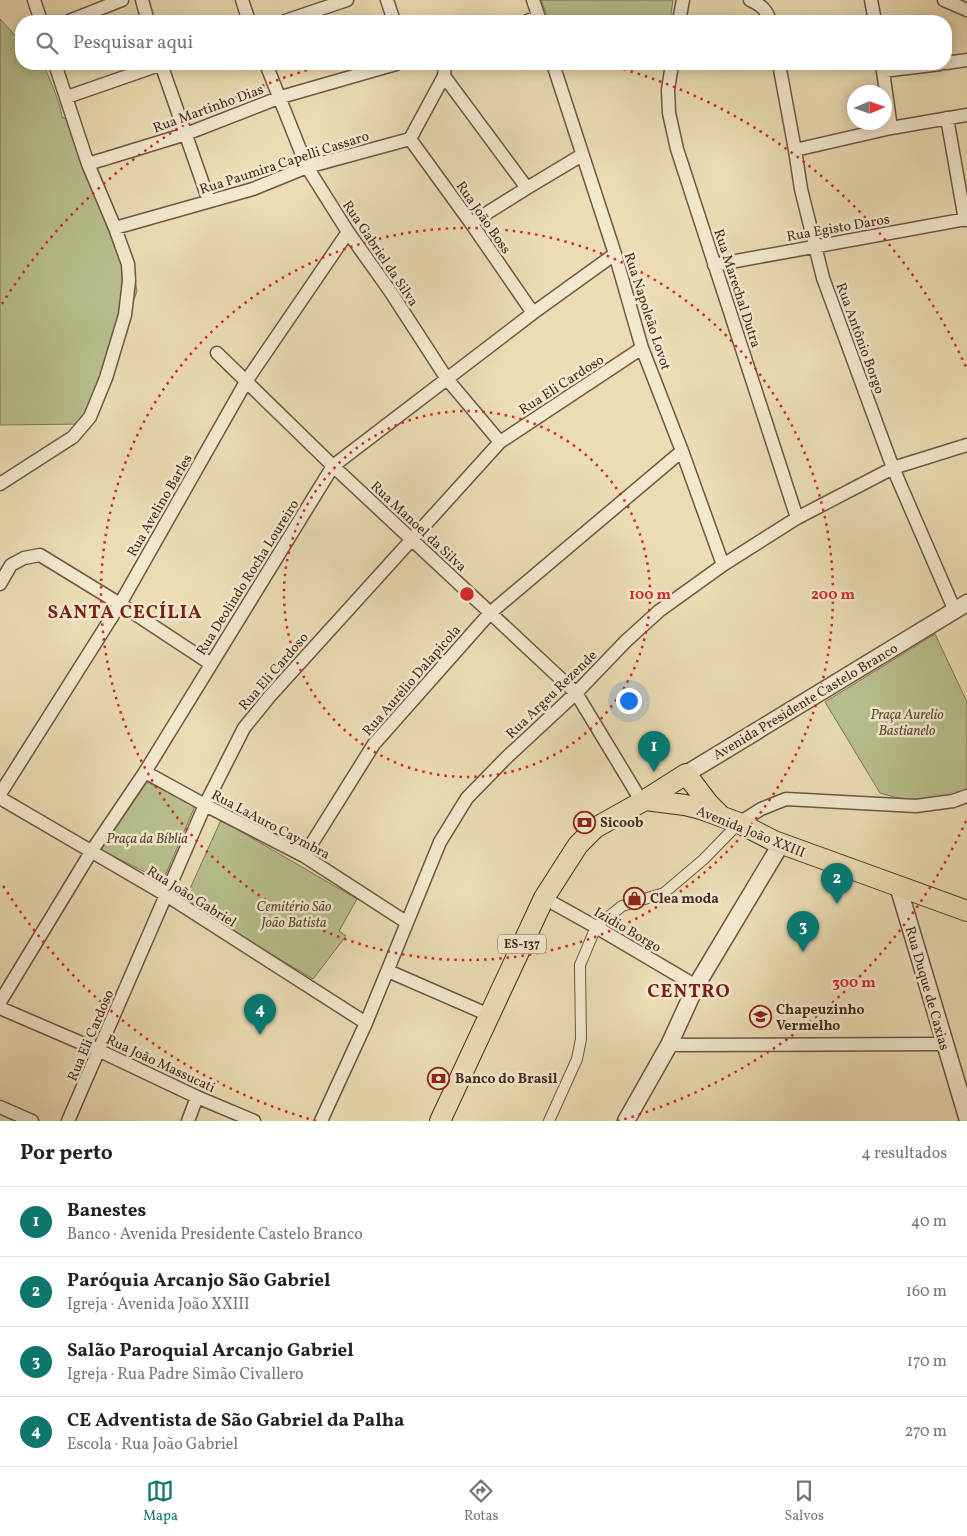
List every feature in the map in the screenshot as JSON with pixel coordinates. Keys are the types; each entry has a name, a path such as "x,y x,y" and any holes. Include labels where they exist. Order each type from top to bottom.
{"main road":[{"name":"Avenida Presidente Castelo Branco","path":"643,801 686,774"},
{"path":"686,774 708,804 730,820"},
{"name":"Avenida João XXIII","path":"643,801 685,805 730,820 781,844 967,911"},
{"name":"ES-137","path":"440,1121 544,898 578,845 596,828 643,801"}],"street":[{"path":"34,0 39,15"},
{"path":"84,15 122,0"},
{"path":"142,0 146,15"},
{"path":"242,0 247,15"},
{"path":"303,15 348,0"},
{"path":"387,0 392,15"},
{"path":"533,0 534,15"},
{"path":"680,15 683,0"},
{"path":"750,0 760,5 767,11 768,15"},
{"path":"871,0 874,15"},
{"path":"944,0 967,10"},
{"path":"952,62 967,60"},
{"path":"0,484 72,437 90,417 106,378 125,315 129,281 128,264 88,164 57,70"},
{"path":"67,98 144,70"},
{"path":"163,70 209,202"},
{"name":"Rua Gabriel da Silva","path":"269,70 281,97 307,167 348,232 390,291 447,379 500,442"},
{"name":"Rua Martinho Dias","path":"88,164 186,134 281,97 375,70"},
{"path":"410,139 444,70 527,188"},
{"name":"Rua Napoleão Lovot","path":"555,70 642,348 723,565"},
{"name":"Rua Marechal Dutra","path":"671,70 668,90 669,113 677,149 797,518"},
{"name":"Rua Antônio Borgo","path":"780,70 801,189 823,278 893,468 963,608"},
{"path":"882,70 885,85"},
{"path":"892,128 967,115"},
{"path":"947,118 966,220"},
{"path":"795,150 882,130"},
{"name":"Rua Paumira Capelli Cassaro","path":"115,228 253,189 307,167 410,139"},
{"name":"Rua João Boss","path":"410,139 472,223 533,313"},
{"path":"472,223 582,155"},
{"name":"Rua Egisto Daros","path":"714,264 966,220"},
{"name":"Rua Avelino Barles","path":"0,794 120,604 247,380 348,232"},
{"name":"Rua Deolindo Rocha Loureiro","path":"0,1002 92,852 145,772 333,466 533,313 614,254"},
{"name":"Rua Eli Cardoso","path":"68,1121 100,1051 205,805 244,728 270,696 500,442 642,348"},
{"name":"Rua Manoel da Silva","path":"218,353 333,466 576,693 643,801"},
{"name":"Rua Argeu Rezende","path":"321,1121 366,1023 440,842 467,798 506,758 576,693 626,641 659,611 723,565 797,518 893,468 967,445"},
{"name":"Rua Aurélio Dalapicola","path":"304,856 374,744 490,612 682,451"},
{"path":"0,584 11,565 24,558 40,555 120,604 211,664"},
{"name":"Avenida Presidente Castelo Branco","path":"686,774 963,608"},
{"name":"Rua LaAuro Caymbra","path":"145,772 304,856 406,922"},
{"path":"549,1121 577,1059 581,1039 580,966 596,927 622,906 664,893 704,860 730,820 786,799 916,806 944,803 967,796"},
{"name":"Rua João Gabriel","path":"0,798 166,895 366,1023"},
{"path":"626,1121 669,1045 696,986 781,844"},
{"name":"Rua Duque de Caxias","path":"898,886 967,1117"},
{"name":"Izidio Borgo","path":"544,898 696,986"},
{"path":"388,971 489,1016"},
{"name":"Rua João Massucati","path":"0,1008 254,1121"},
{"path":"669,1045 944,1044"},
{"path":"188,1121 197,1097"},
{"path":"0,1106 32,1121"}],"green space":[{"path":"541,0 673,0 671,15 547,15"},
{"path":"0,19 15,35 15,70 46,70 54,89 62,117 79,126 130,253 137,291 115,352 84,424 0,425"},
{"name":"Praça Aurelio Bastianelo","path":"935,634 967,702 967,793 951,799 914,800 880,793 825,702"},
{"name":"Praça da Bíblia","path":"147,782 195,806 163,881 101,850"},
{"name":"Cemitério São João Batista","path":"221,820 357,899 339,931 346,936 313,979 184,902"}],"place":[{"name":"Banestes","path":"654,772"},
{"name":"Sicoob","path":"584,822"},
{"name":"Clea moda","path":"634,898"},
{"name":"Paróquia Arcanjo São Gabriel","path":"837,904"},
{"name":"Salão Paroquial Arcanjo Gabriel","path":"803,952"},
{"name":"Chapeuzinho Vermelho","path":"760,1017"},
{"name":"CE Adventista de São Gabriel da Palha","path":"260,1035"},
{"name":"Banco do Brasil","path":"439,1078"}],"district":[{"name":"SANTA CECÍLIA","path":"125,611"},
{"name":"CENTRO","path":"689,990"}]}
